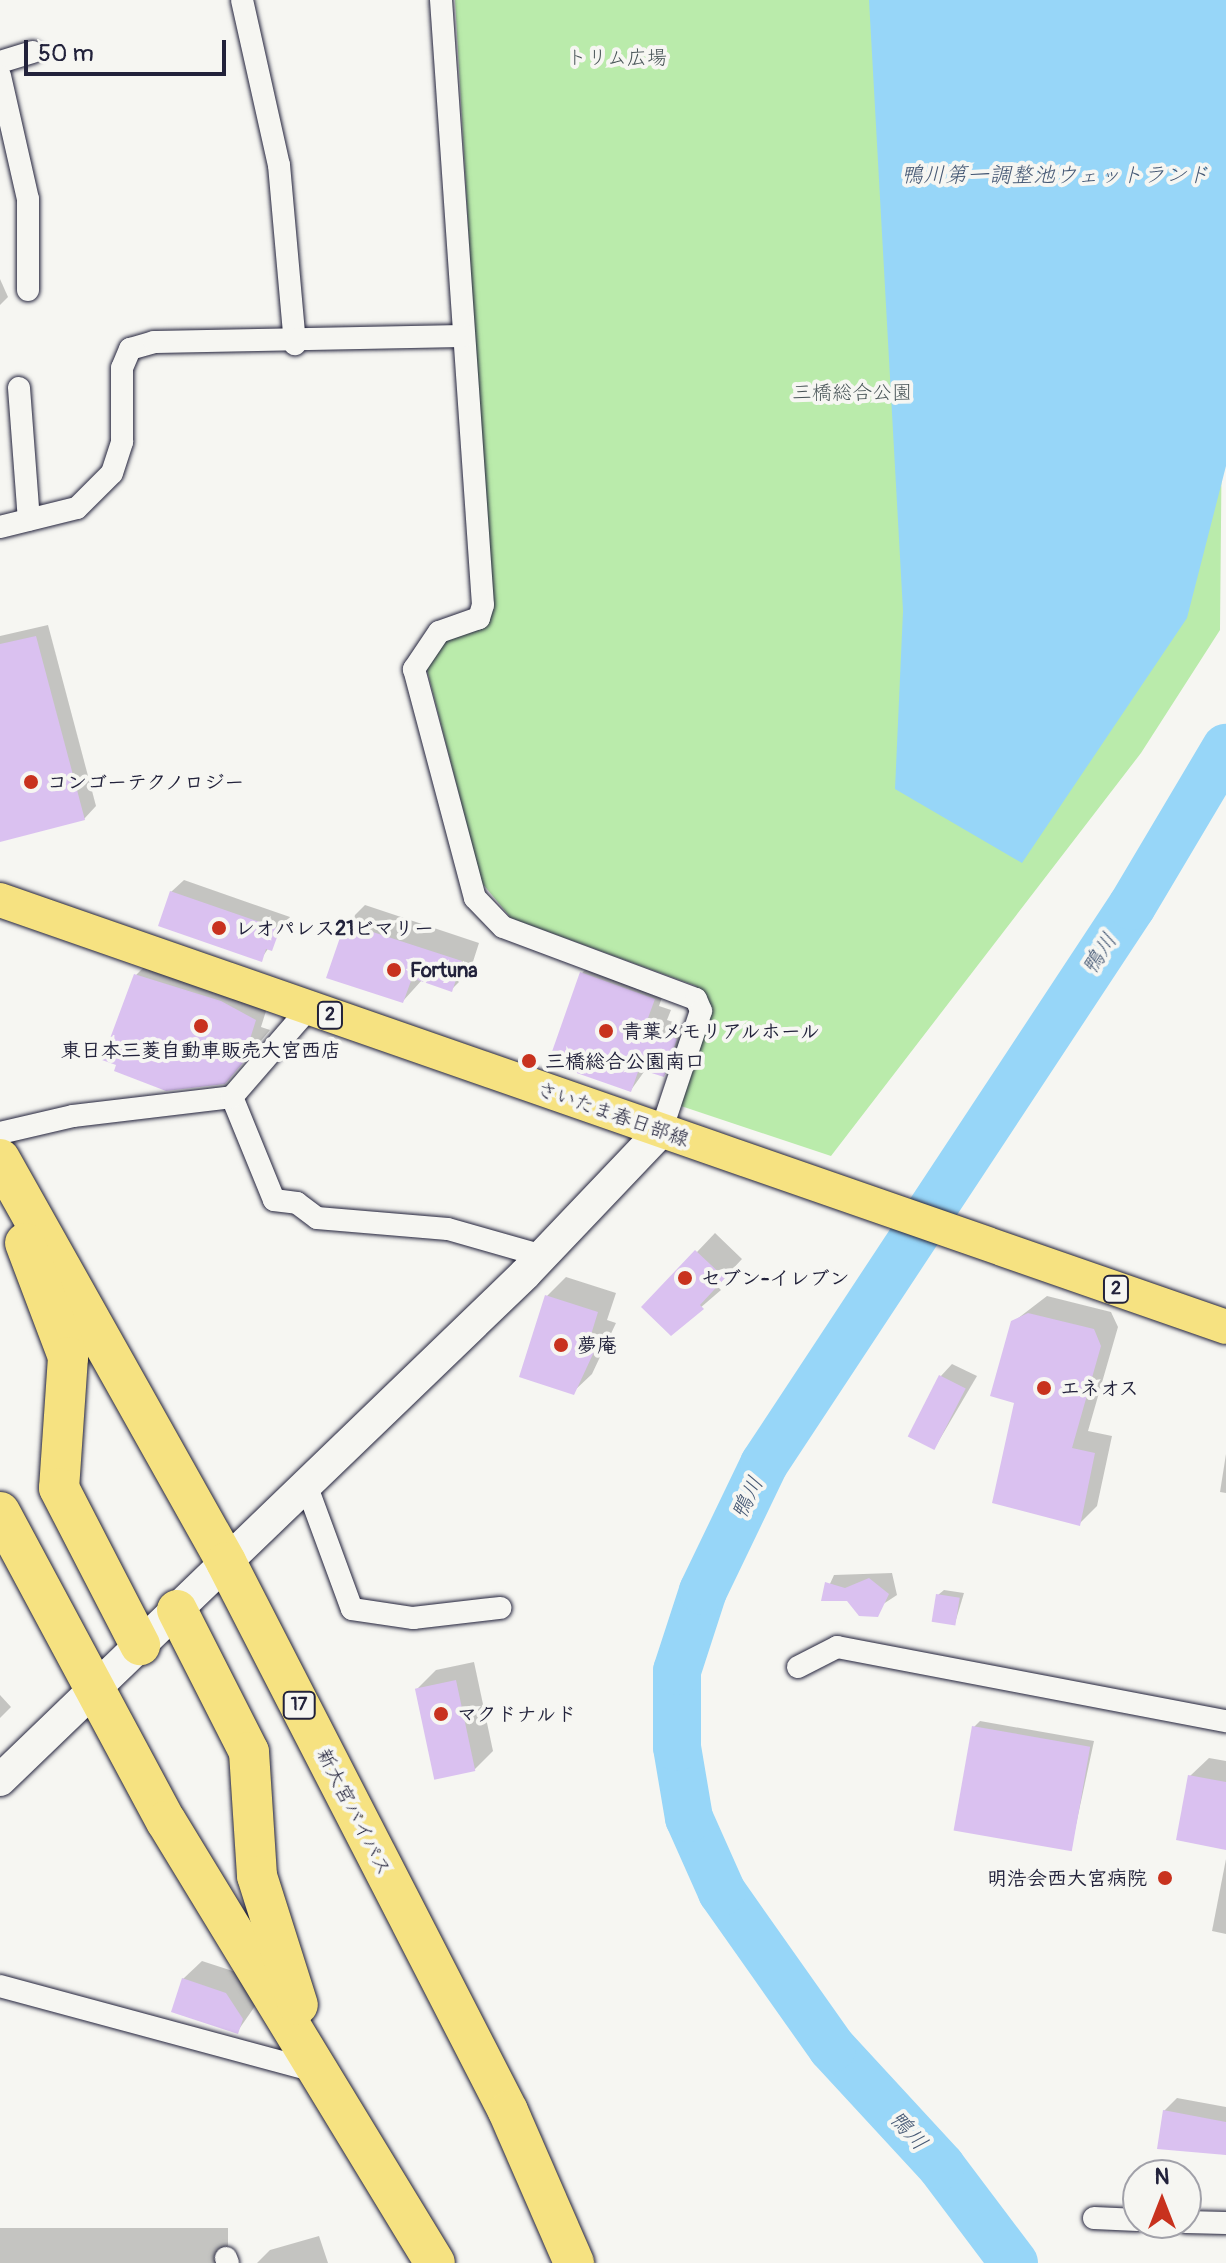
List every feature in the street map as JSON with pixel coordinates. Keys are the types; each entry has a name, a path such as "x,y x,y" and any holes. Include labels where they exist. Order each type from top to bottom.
{"highway":[{"name":"新大宮バイパス","path":"0,1159 226,1562 508,2111 574,2263"},
{"path":"0,1175 68,1357 59,1488 140,1645"},
{"path":"0,1512 93,1690 435,2263"},
{"path":"177,1610 249,1752 257,1876 322,2073"}],"main road":[{"name":"さいたま春日部線","path":"0,900 1226,1327"},
{"path":"0,926 45,916"}],"street":[{"path":"242,0 279,165 295,344"},
{"path":"0,1780 543,1256 661,1131 701,1011 696,999 503,927 475,898 445,795 414,669 439,632 479,618 483,605 441,0"},
{"path":"0,62 33,52"},
{"path":"0,76 28,199 28,290"},
{"path":"0,527 77,508 112,473 122,442 122,368 130,349 154,342 295,344 464,336"},
{"path":"19,388 29,520"},
{"path":"0,1133 73,1116 232,1097 309,1008"},
{"path":"232,1097 274,1200 297,1203 317,1218 448,1229 543,1256"},
{"path":"307,1487 352,1609 413,1618 500,1608"},
{"path":"798,1667 837,1647 1226,1721"},
{"path":"0,1986 322,2073"},
{"path":"1094,2218 1122,2219"},
{"path":"1202,2222 1226,2223"}],"green space":[{"name":"三橋総合公園","path":"455,0 1226,0 1220,630 1141,753 831,1156 678,1105 708,1011 696,986 511,918 482,883 426,666 442,639 491,616"}],"water":[{"name":"鴨川第一調整池ウェットランド","path":"869,0 1226,0 1226,466 1187,618 1022,863 895,789 903,611"}],"building":[{"path":"36,636 85,820 0,842 0,644"},
{"name":"レオパレス21ビマリー","path":"170,891 280,929 272,951 266,949 262,962 158,926"},
{"name":"Fortuna","path":"345,923 462,961 452,992 412,978 403,1003 326,978"},
{"path":"580,972 655,999 648,1018 660,1022 656,1032 677,1039 664,1077 639,1069 631,1092 548,1063"},
{"path":"134,974 221,1001 256,1020 250,1039 260,1043 225,1084 166,1091 114,1071 116,1065 102,1060"},
{"path":"695,1250 725,1278 700,1305 704,1309 671,1336 641,1307"},
{"path":"545,1295 598,1312 590,1338 599,1341 574,1395 519,1377"},
{"path":"1028,1313 1094,1329 1101,1346 1072,1448 1095,1453 1080,1526 992,1503 1014,1403 990,1396 1011,1321"},
{"path":"939,1375 966,1389 934,1450 908,1436"},
{"path":"869,1578 889,1594 878,1617 859,1616 847,1601 821,1601 825,1582 845,1588"},
{"path":"936,1594 960,1598 955,1625 932,1622"},
{"path":"456,1680 475,1771 434,1780 415,1689"},
{"path":"972,1726 1090,1747 1072,1851 954,1830"},
{"path":"1188,1775 1226,1782 1226,1850 1176,1840"},
{"path":"182,1978 226,1993 243,2019 238,2034 171,2012"},
{"path":"1163,2110 1226,2122 1226,2155 1157,2149"}],"waterway":[{"name":"鴨川","path":"1014,2263 941,2166 832,2048 722,1892 689,1818 677,1747 677,1671 703,1591 764,1464 1132,906 1226,748"}],"place":[{"name":"コンゴーテクノロジー","path":"31,782"},
{"name":"レオパレス21ビマリー","path":"219,928"},
{"name":"Fortuna","path":"394,970"},
{"name":"東日本三菱自動車販売大宮西店","path":"201,1026"},
{"name":"青葉メモリアルホール","path":"606,1031"},
{"name":"三橋総合公園南口","path":"529,1061"},
{"name":"セブン-イレブン","path":"685,1278"},
{"name":"夢庵","path":"561,1345"},
{"name":"エネオス","path":"1044,1388"},
{"name":"マクドナルド","path":"441,1714"},
{"name":"明浩会西大宮病院","path":"1165,1878"}],"park label":[{"name":"トリム広場","path":"617,57"}]}
